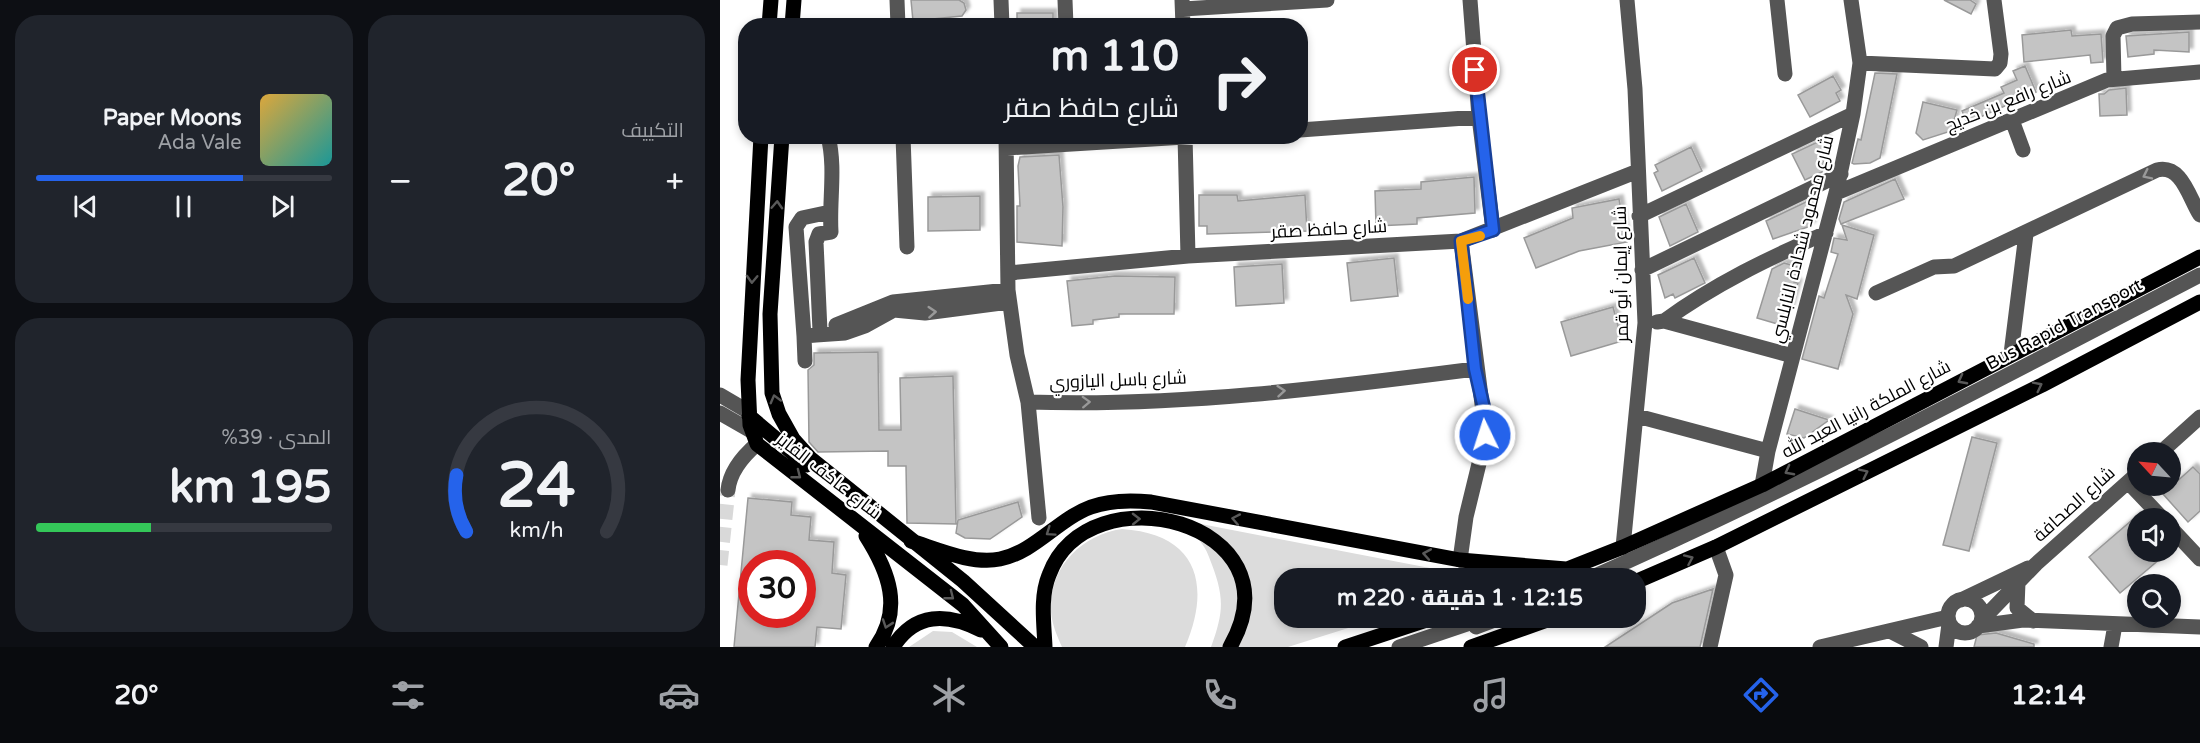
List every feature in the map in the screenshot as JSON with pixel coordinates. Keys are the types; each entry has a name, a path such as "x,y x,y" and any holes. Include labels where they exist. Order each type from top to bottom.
{"main road":[{"path":"770,18 771,0"},
{"path":"793,18 794,0"},
{"name":"شارع عاكف الفايز","path":"761,144 748,368 749,414 755,438 848,517 963,605 1001,647"},
{"name":"شارع عاكف الفايز","path":"781,144 770,314 772,393 779,414 793,439 810,458 910,541 963,581 1035,647"},
{"name":"شارع الملكة رانيا العبد الله","path":"1571,568 1762,485 2200,257"},
{"path":"1646,577 1716,547 2042,384 2200,302"},
{"path":"749,414 828,483 851,491"},
{"path":"910,541 979,560 999,560 1018,554 1092,506 1130,500 1460,560 1557,568"},
{"path":"848,517 866,536 880,557 892,593 889,623 876,647"},
{"path":"1045,647 1045,589 1057,558 1068,544 1090,526 1136,518 1172,522 1205,533 1222,544 1235,560 1243,580 1245,597 1243,618 1230,647"},
{"path":"893,646 910,627 938,616 965,622 990,634"},
{"path":"1345,647 1403,628"},
{"path":"1471,647 1525,628"}],"street":[{"path":"897,0 898,18"},
{"path":"1001,0 1002,18"},
{"path":"1065,0 1066,18"},
{"path":"1183,4 1327,0"},
{"path":"1470,0 1479,117 1493,230"},
{"name":"شارع إيمان أبو قمر","path":"1623,547 1645,323 1633,60 1627,0"},
{"path":"1777,0 1785,74"},
{"name":"شارع محمود شحادة النابلسي","path":"1762,485 1768,451 1836,193 1853,114 1860,63 1851,0"},
{"path":"1860,63 1995,69 2000,63 2001,54 1994,0"},
{"path":"2114,79 2112,40 2117,28 2132,24 2200,22"},
{"name":"شارع رافع بن خديج","path":"1836,193 2114,79 2200,72"},
{"path":"1639,216 1853,114"},
{"path":"1308,129 1479,117"},
{"path":"2012,120 2023,150"},
{"path":"820,144 825,198 830,212"},
{"path":"805,362 813,334 816,242 819,234 831,232 830,212 833,196 829,144"},
{"path":"903,144 908,247"},
{"name":"شارع باسل اليازوري","path":"1006,144 1008,296 1017,355 1028,402 1063,403 1207,397 1341,386 1475,369"},
{"path":"1185,144 1188,256"},
{"path":"1876,293 1934,267 1954,266 2162,169 2177,174 2200,215"},
{"name":"شارع حافظ صقر","path":"1009,273 1188,256 1461,241 1638,171"},
{"path":"1642,270 1840,174"},
{"path":"813,334 796,227 802,218 830,212"},
{"path":"1664,321 1697,297 1743,270 1826,233"},
{"path":"2011,354 2026,234"},
{"path":"1460,560 1466,517 1485,435 1485,413 1475,369 1461,241"},
{"name":"Bus Rapid Transport","path":"1613,568 1726,518 2200,275"},
{"name":"Bus Rapid Transport","path":"1628,568 1726,524 2200,280"},
{"path":"813,334 893,302 1008,296"},
{"path":"1645,323 1664,321 1793,356"},
{"path":"720,395 749,414"},
{"path":"1028,402 1039,518"},
{"path":"720,413 755,438 736,466 729,481 728,490"},
{"path":"1637,416 1768,451"},
{"path":"2172,442 2200,417"},
{"name":"شارع الصحافة","path":"1978,626 2036,564 2127,483"},
{"path":"2181,539 2200,559"},
{"path":"1710,647 1726,575 1716,547"},
{"name":"شارع الصحافة","path":"1968,601 2036,564"},
{"path":"2018,582 2017,608 2028,621"},
{"path":"1946,647 1951,606 1968,601 2028,621"},
{"path":"1966,647 1978,626 1980,609 1968,601"},
{"path":"1948,620 1958,632 1969,633 1978,626 2028,621 2200,627"},
{"path":"1820,647 1870,633 1948,620"},
{"path":"2111,647 2115,625"},
{"path":"1399,647 1455,628"},
{"path":"1420,647 1472,628"},
{"path":"1890,631 1921,647"}],"shaded area":[{"path":"1196,523 1430,568 1274,568 1274,628 1348,628 1288,647 1211,647 1219,622 1220,592 1209,557 1198,535"},
{"path":"1122,529 1147,533 1167,541 1182,552 1192,566 1197,583 1197,603 1185,647 1062,647 1051,612 1055,581 1061,568 1070,556 1093,538"},
{"path":"933,631 952,632 977,647 909,647"}],"building":[{"path":"911,0 959,0 964,3 966,10 962,16 913,18"},
{"path":"1944,0 1970,0 1976,4 1971,14"},
{"path":"1017,13 1053,13 1053,18 1017,18"},
{"path":"2071,30 2072,36 2101,34 2103,62 2091,63 2090,55 2024,62 2022,35"},
{"path":"2189,32 2189,52 2154,50 2154,54 2128,57 2126,36"},
{"path":"2025,66 2036,92 1967,123 1962,111 2004,93 2001,87 2017,80 2013,71"},
{"path":"1875,73 1897,74 1880,158 1870,163 1854,164 1852,163 1858,139 1861,140"},
{"path":"1833,76 1841,90 1836,93 1840,101 1810,117 1798,95"},
{"path":"2126,88 2127,115 2100,116 2099,94"},
{"path":"1923,102 1957,110 1951,131 1923,140 1916,133"},
{"path":"1824,139 1827,140 1822,172 1805,180 1792,154"},
{"path":"1691,147 1702,171 1662,191 1654,173 1658,171 1655,165"},
{"path":"1059,155 1063,207 1062,246 1017,242 1020,157"},
{"path":"1474,177 1475,213 1417,218 1417,224 1376,226 1375,191 1421,189 1421,182"},
{"path":"1895,179 1904,199 1841,224 1839,219 1844,202"},
{"path":"1199,195 1237,195 1238,201 1305,195 1307,231 1207,234 1207,226 1199,226"},
{"path":"980,196 980,230 928,231 928,197"},
{"path":"1619,199 1627,242 1579,251 1536,268 1524,238 1573,218 1572,208"},
{"path":"1808,201 1814,220 1811,226 1773,239 1766,221"},
{"path":"1686,204 1698,232 1670,246 1659,217"},
{"path":"1842,225 1874,235 1857,299 1846,295 1853,314 1838,369 1802,359 1819,296 1824,298 1838,254 1831,252 1834,238 1847,240"},
{"path":"1394,258 1398,296 1351,301 1347,263"},
{"path":"1694,258 1705,283 1675,298 1673,294 1665,298 1658,275"},
{"path":"1784,263 1798,267 1794,282 1798,283 1790,310 1785,309 1781,325 1757,318 1772,269"},
{"path":"1282,264 1284,303 1236,306 1234,267"},
{"path":"1115,276 1175,277 1174,314 1119,314 1119,317 1093,320 1093,324 1072,326 1067,281"},
{"path":"1613,307 1622,341 1571,356 1561,322"},
{"path":"878,352 879,430 901,430 900,378 953,376 956,524 907,523 906,466 888,466 888,451 818,452 809,442 808,370 814,365 814,353"},
{"path":"1795,409 1829,420 1804,438 1787,434"},
{"path":"1972,437 1997,443 1969,551 1943,545"},
{"path":"2193,467 2200,474 2200,511 2188,522 2181,514 2181,508 2176,508 2165,496 2181,496 2181,478"},
{"path":"748,498 792,502 791,515 811,517 809,540 834,542 832,573 846,575 841,629 817,627 815,647 734,647 738,604 738,628 816,628 816,550 743,550"},
{"path":"1018,502 1022,517 990,539 965,538 956,533 958,520"},
{"path":"2127,524 2127,562 2156,562 2142,574 2127,574 2127,587 2120,593 2089,557"},
{"path":"1713,589 1700,647 1605,647 1634,628 1646,628 1646,620 1672,603"},
{"path":"1996,633 2034,644 2034,647 1974,647 1977,635"}],"tunnel":[{"path":"720,565 728,490"}],"slow traffic":[{"path":"1468,299 1461,241 1480,236"}],"route":[{"path":"1475,70 1493,230 1461,241 1475,369 1485,413 1485,435"}]}
